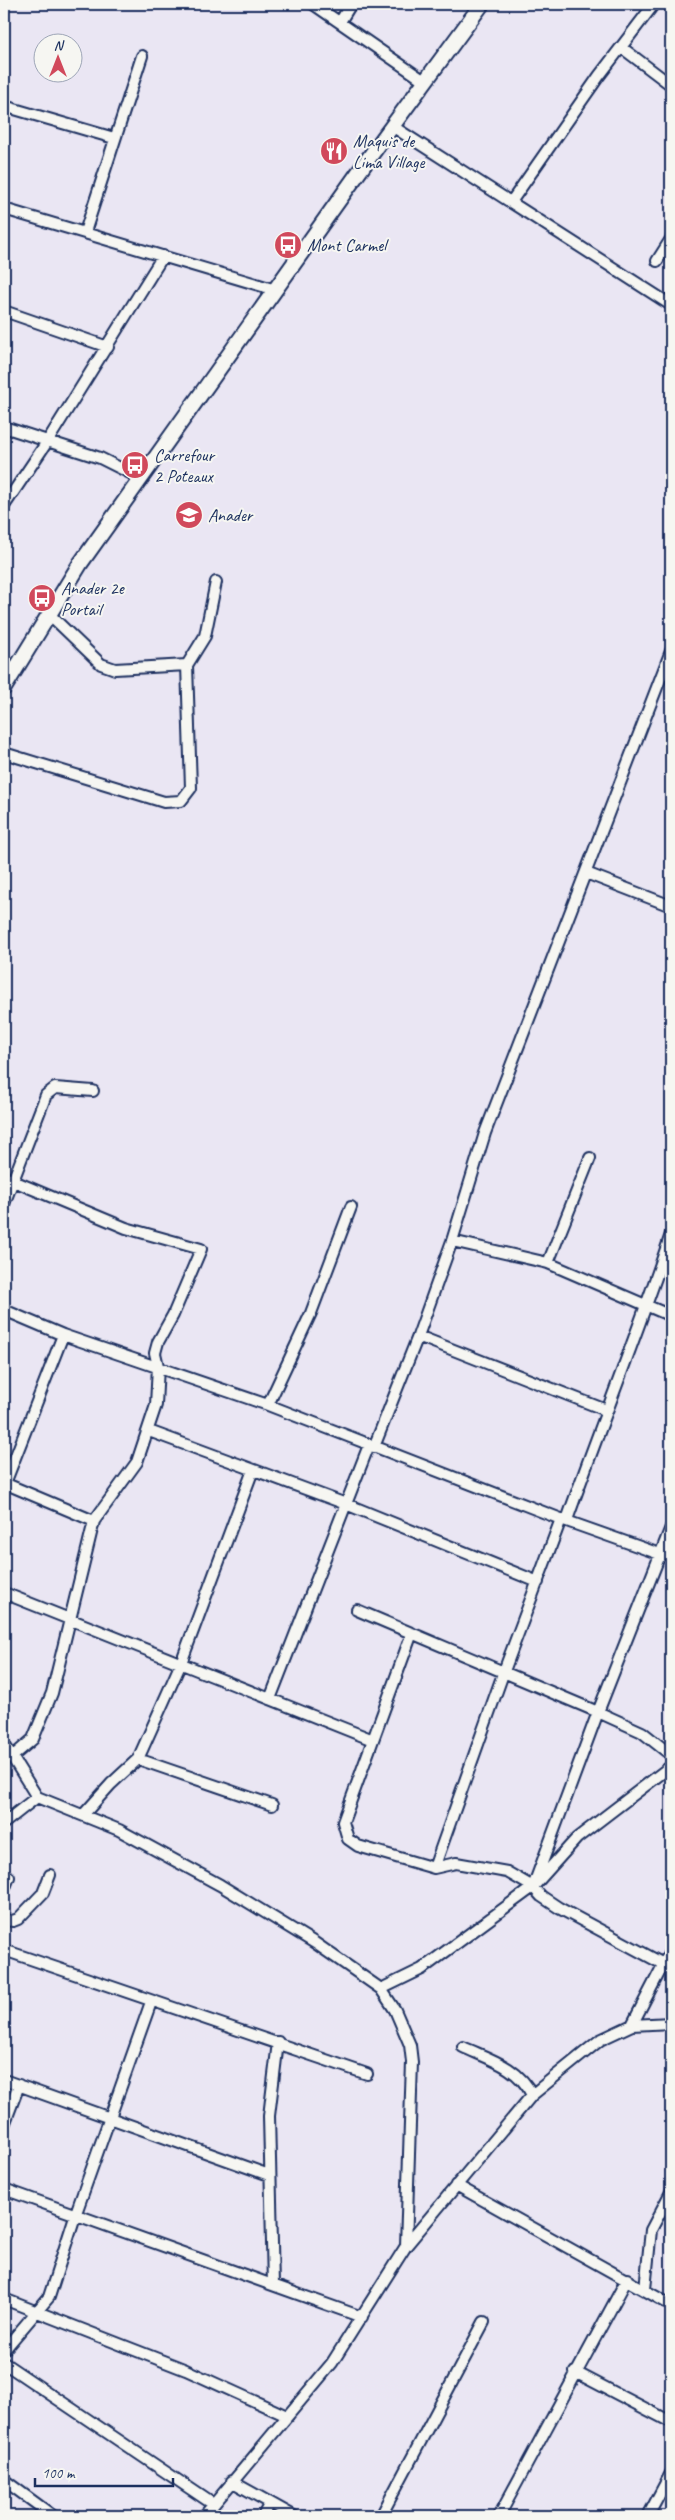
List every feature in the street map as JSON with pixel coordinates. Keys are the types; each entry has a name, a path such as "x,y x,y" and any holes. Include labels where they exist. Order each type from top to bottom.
{"street":[{"path":"313,4 426,82"},
{"path":"340,22 351,4"},
{"path":"4,688 80,564 392,126 482,4"},
{"path":"511,202 621,47 654,4"},
{"path":"621,47 671,85"},
{"path":"86,232 114,138 142,56"},
{"path":"4,106 114,138"},
{"path":"392,126 671,305"},
{"path":"4,209 276,290"},
{"path":"657,261 671,240"},
{"path":"4,506 48,442 163,256"},
{"path":"4,311 108,347"},
{"path":"4,427 100,458 142,479"},
{"path":"4,752 164,802 181,800 191,788 186,666 205,636 216,582"},
{"path":"48,614 101,664 115,669 186,666"},
{"path":"270,1699 346,1504 418,1336 452,1241 485,1133 671,651"},
{"path":"586,873 671,906"},
{"path":"4,1204 8,1178 46,1095 55,1088 93,1091"},
{"path":"548,1263 590,1158"},
{"path":"8,1178 126,1228 201,1249 173,1316 158,1342 155,1353 158,1366 156,1405 138,1462 94,1521 52,1694 33,1739 12,1757"},
{"path":"268,1405 311,1313 351,1208"},
{"path":"434,1868 504,1671 647,1307 671,1234"},
{"path":"452,1241 548,1263 671,1316"},
{"path":"4,1310 63,1335 268,1405 564,1520 666,1556"},
{"path":"63,1335 4,1484 94,1521"},
{"path":"418,1336 606,1410"},
{"path":"149,1431 346,1504 538,1582"},
{"path":"84,1814 111,1784 138,1760 181,1663 254,1470"},
{"path":"533,1887 598,1712 666,1556 671,1527"},
{"path":"4,1593 372,1740"},
{"path":"357,1610 504,1671 642,1732 671,1754"},
{"path":"412,1633 343,1822 344,1833 348,1840 358,1846 434,1868 456,1863 507,1872 533,1887 541,1896 559,1908 665,1965"},
{"path":"4,1744 37,1797 84,1814 119,1830 220,1885 315,1943 381,1989 395,2010 410,2045 412,2062 406,2246"},
{"path":"138,1760 272,1804"},
{"path":"381,1989 422,1969 533,1887 577,1838 671,1766"},
{"path":"4,1823 37,1797"},
{"path":"4,1920 13,1921 18,1919 43,1893 50,1875"},
{"path":"4,1890 9,1877"},
{"path":"4,1950 151,2002 278,2042 367,2074"},
{"path":"632,2025 665,1965 671,1950"},
{"path":"4,2350 49,2297 76,2213 151,2002"},
{"path":"204,2516 231,2481 332,2363 406,2246 532,2095 600,2040 632,2025 671,2023"},
{"path":"272,2285 269,2116 278,2042"},
{"path":"463,2047 514,2072 526,2081 532,2095"},
{"path":"4,2080 269,2175"},
{"path":"4,2125 19,2085"},
{"path":"456,2185 646,2289 671,2305"},
{"path":"4,2189 76,2213 362,2317"},
{"path":"646,2289 646,2265 651,2230 671,2192"},
{"path":"499,2516 575,2372 627,2279"},
{"path":"4,2299 186,2370 287,2416"},
{"path":"381,2516 484,2322"},
{"path":"4,2362 213,2504"},
{"path":"575,2372 671,2422"},
{"path":"648,2516 671,2473"},
{"path":"4,2480 53,2516"},
{"path":"231,2481 294,2516"},
{"path":"263,2516 270,2503"}],"place":[{"name":"Maquis de Lima Village","path":"334,151"},
{"name":"Mont Carmel","path":"288,245"},
{"name":"Carrefour 2 Poteaux","path":"135,465"},
{"name":"Anader","path":"189,515"},
{"name":"Anader 2e Portail","path":"42,598"}]}
